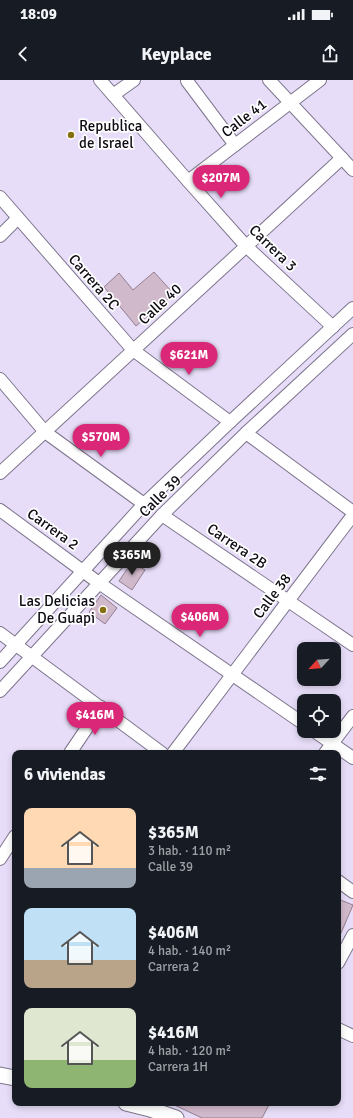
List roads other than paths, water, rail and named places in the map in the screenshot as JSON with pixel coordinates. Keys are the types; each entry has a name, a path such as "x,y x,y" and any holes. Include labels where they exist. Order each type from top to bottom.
{"main road":[{"path":"0,1076 12,1078"},
{"path":"150,1106 176,1118"}],"street":[{"name":"Carrera 3","path":"100,80 188,182 246,246 333,327"},
{"path":"113,95 134,80"},
{"path":"269,80 353,170"},
{"name":"Calle 41","path":"188,182 320,80"},
{"path":"187,82 235,145"},
{"name":"Calle 40","path":"0,473 342,158"},
{"name":"Carrera 2C","path":"0,197 133,350 230,422"},
{"path":"0,236 18,218"},
{"name":"Calle 39","path":"0,662 144,504 353,308"},
{"name":"Calle 39","path":"0,691 162,515 246,434 350,342"},
{"path":"0,379 45,432 144,504"},
{"path":"246,434 353,512"},
{"name":"Carrera 2","path":"0,510 99,583 297,719"},
{"name":"Carrera 2B","path":"162,515 353,645"},
{"name":"Calle 38","path":"175,750 353,516"},
{"path":"0,633 158,750"},
{"path":"72,750 101,707"},
{"path":"320,738 328,748 353,716"},
{"path":"341,753 353,758"},
{"path":"0,859 12,841"},
{"path":"341,883 353,892"},
{"path":"341,957 353,935"},
{"path":"341,1030 353,1036"}],"place":[{"name":"Republica de Israel","path":"71,135"},
{"name":"Las Delicias De Guapi","path":"103,610"}]}
